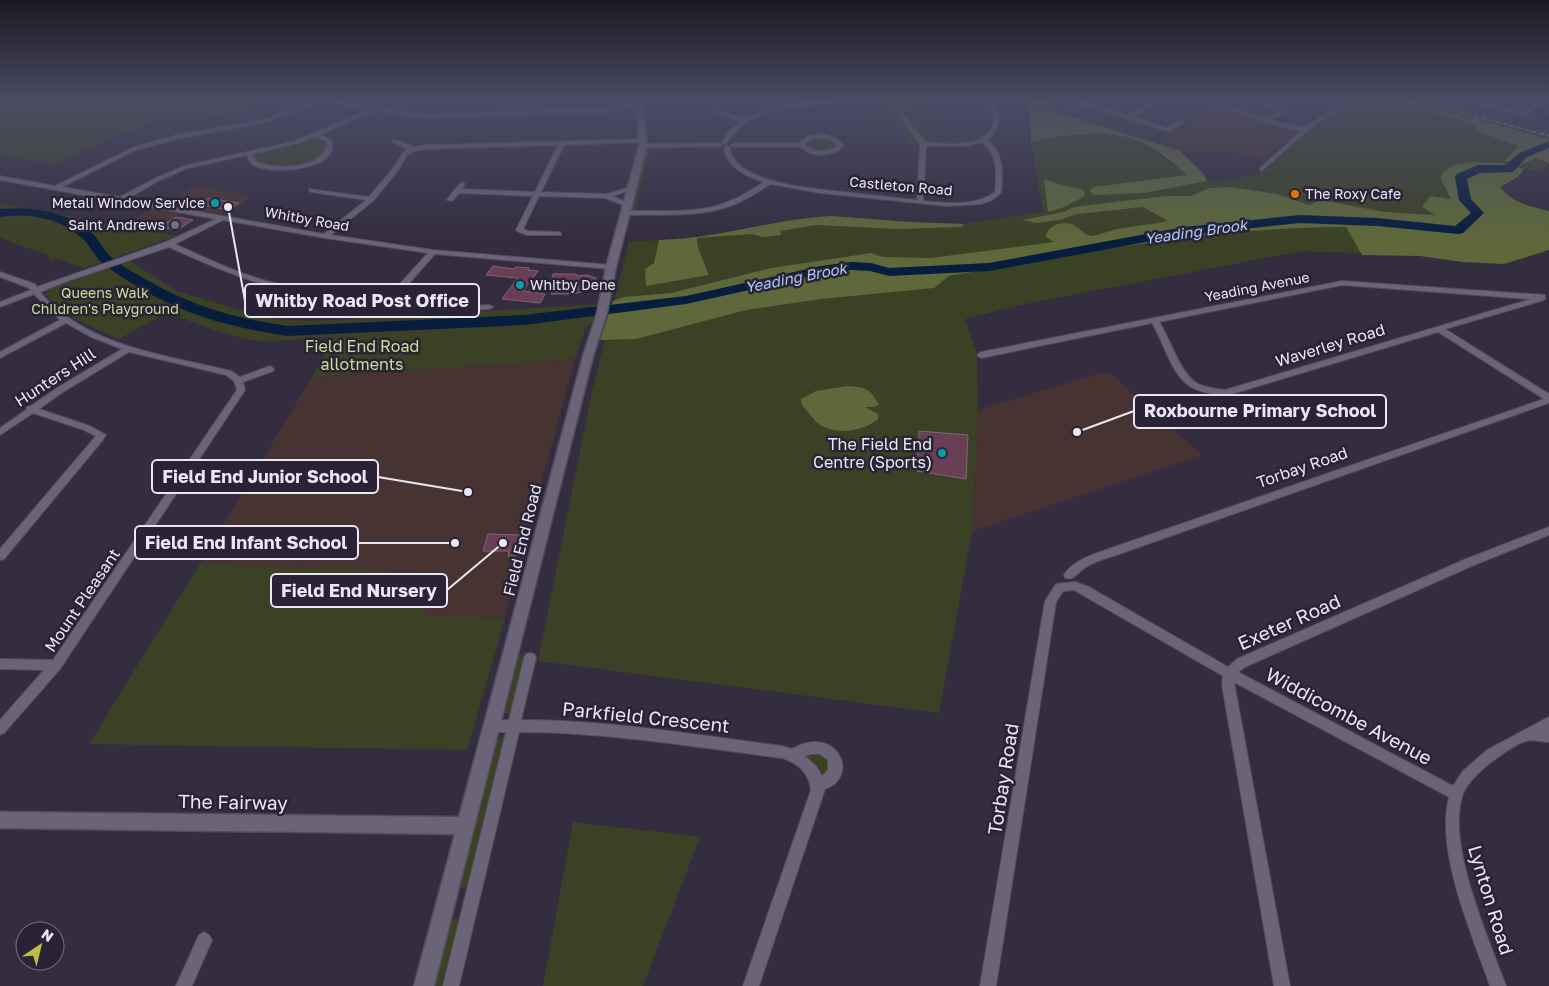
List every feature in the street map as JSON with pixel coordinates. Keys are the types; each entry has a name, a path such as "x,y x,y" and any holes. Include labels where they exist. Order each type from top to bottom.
{"street":[{"path":"57,187 140,148"},
{"path":"122,199 158,179 186,167 272,148"},
{"path":"249,153 254,163 263,167 289,167 312,164 325,157 329,148"},
{"path":"325,236 372,199 397,168 404,154 419,148"},
{"path":"559,148 519,230 526,233 559,234"},
{"name":"Field End Road","path":"424,986 588,356 603,310 611,267 642,148"},
{"name":"Castleton Road","path":"725,148 730,159 737,166 769,182 799,188 920,202 975,203 984,201 998,193 996,154 993,148"},
{"path":"805,148 810,152 822,153 834,151 838,148"},
{"path":"920,202 923,148"},
{"path":"1262,169 1285,148"},
{"name":"Whitby Road","path":"0,178 325,236 433,252 611,267"},
{"path":"606,196 627,209 710,211 736,203 769,182"},
{"path":"450,200 462,184"},
{"path":"456,191 606,196 631,189"},
{"path":"311,190 372,199"},
{"path":"0,305 105,264 169,244 224,217"},
{"path":"169,244 236,274 283,288 340,293 400,288"},
{"path":"433,252 400,288 392,310 396,312 489,308"},
{"path":"0,274 32,286 66,320 128,349 165,360 228,373 239,380 270,369"},
{"name":"Yeading Avenue","path":"981,355 1342,283 1546,297"},
{"path":"1501,294 1514,307"},
{"name":"Waverley Road","path":"1154,321 1185,380 1203,390 1225,393 1546,297"},
{"path":"0,355 66,320"},
{"path":"1439,329 1549,399"},
{"name":"Hunters Hill","path":"0,432 30,409 128,349"},
{"name":"Mount Pleasant","path":"0,729 56,665 238,398 241,390 239,380"},
{"name":"Torbay Road","path":"988,986 1051,601 1060,587 1082,564 1121,548 1549,399"},
{"path":"0,556 104,433 30,409"},
{"name":"Exeter Road","path":"1282,986 1228,685 1229,673 1241,663 1288,642 1470,562 1549,531"},
{"name":"Widdicombe Avenue","path":"1068,580 1229,673 1456,794"},
{"path":"451,986 530,658"},
{"path":"0,664 56,665"},
{"name":"Lynton Road","path":"1498,986 1458,865 1452,833 1453,806 1461,783 1476,766 1512,741 1529,735 1549,723"},
{"name":"Parkfield Crescent","path":"491,726 593,728 795,755 808,747 816,746 824,748 835,758 835,772 826,782 817,784"},
{"path":"1529,735 1549,736"},
{"path":"751,986 818,790 813,772 795,755"},
{"name":"The Fairway","path":"0,820 466,826"},
{"path":"184,986 204,940"}],"shaded area":[{"path":"1170,148 1278,148 1264,160 1228,150 1226,152 1180,151"},
{"path":"194,186 253,196 225,215 165,204"},
{"path":"157,205 186,211 152,231 123,226"},
{"path":"575,359 505,618 421,615 434,573 200,564 312,377"},
{"path":"1101,373 1110,373 1202,455 972,531 978,410"}],"green space":[{"path":"0,148 89,148 57,164 0,156"},
{"path":"276,148 325,148 322,157 306,163 287,166 268,165 260,162 254,157 258,153"},
{"path":"650,148 635,211 630,211 646,149"},
{"path":"812,148 830,148 821,150"},
{"path":"1032,148 1149,148 1189,176 1207,181 1234,180 1265,171 1290,148 1549,148 1549,164 1539,171 1524,169 1519,176 1500,187 1516,201 1549,211 1461,261 1420,256 1302,251 1030,303 965,319 977,354 978,410 972,531 939,713 538,661 591,396 629,241 674,240 749,229 805,218 831,216 965,224 1043,212"},
{"path":"1152,148 1171,148 1180,151 1202,172 1207,181 1144,193 1094,195 1089,191 1094,187 1187,175"},
{"path":"1516,148 1549,148 1549,163 1536,158 1521,165 1505,161"},
{"path":"1474,162 1502,163 1524,169 1519,176 1500,187 1516,201 1549,211 1549,250 1504,264 1463,262 1420,256 1362,255 1346,227 1246,231 1196,236 1048,259 949,276 934,288 821,299 746,310 636,339 600,340 613,301 624,297 671,293 771,268 871,253 883,257 931,258 1054,242 1046,237 1050,229 1058,224 1065,223 1075,226 1092,236 1124,228 1168,221 1143,207 1077,214 1060,220 1037,223 1022,220 1064,212 1081,206 1166,196 1191,196 1209,188 1231,187 1277,194 1309,205 1321,200 1385,212 1435,215 1422,207 1430,196 1451,199 1441,179 1442,173 1453,165"},
{"path":"1044,179 1065,186 1083,189 1085,196 1064,207 1048,212"},
{"path":"0,203 177,236 84,268 58,259 50,260 48,255 0,238"},
{"path":"831,216 965,224 961,227 897,229 816,225 780,231 781,235 763,237 752,234 697,238 698,248 709,275 646,286 645,269 654,263 659,240 681,239 788,221"},
{"path":"130,261 178,292 275,319 336,320 604,304 602,313 586,327 575,359 312,377 333,338 263,341 226,333 166,313 119,339 75,319 45,295 49,289"},
{"path":"847,386 863,388 873,395 879,405 865,407 878,414 878,419 859,429 843,431 828,429 818,423 802,405 801,399 816,391"},
{"path":"200,564 435,573 422,615 505,618 467,750 89,744"},
{"path":"517,654 524,655 510,715 503,712"},
{"path":"504,737 467,887 458,889 495,741"},
{"path":"810,751 828,755 832,768 823,778 815,764 804,755"},
{"path":"573,822 700,837 643,986 543,986"},
{"path":"452,919 459,919 443,986 435,986"}],"building":[{"path":"208,198 239,203 228,210 197,204"},
{"name":"Saint Andrews","path":"176,217 193,220 177,230 160,227"},
{"name":"Whitby Dene","path":"493,266 514,269 516,267 529,268 528,270 538,271 523,291 545,294 540,303 502,299 518,278 486,275"},
{"path":"553,274 587,275 596,278 594,288 574,294 551,294"},
{"name":"The Field End Centre (Sports)","path":"919,431 968,435 966,479 917,471"},
{"path":"488,534 522,535 516,556 508,556 509,551 483,551"}],"waterway":[{"name":"Yeading Brook","path":"0,213 35,212 67,222 86,235 103,256 114,265 160,294 195,309 231,321 287,331 524,320 686,300 821,270 851,266 871,267 889,272 989,267 1184,231 1300,219 1378,222 1458,230 1478,213 1465,200 1461,177 1478,169 1509,169 1523,155 1540,148"}],"place":[{"name":"The Roxy Cafe","path":"1295,194"},
{"name":"Metali Window Service","path":"215,203"},
{"name":"Whitby Road Post Office","path":"228,207"},
{"name":"Saint Andrews","path":"175,225"},
{"name":"Whitby Dene","path":"520,285"},
{"name":"Roxbourne Primary School","path":"1077,432"},
{"name":"The Field End Centre (Sports)","path":"942,453"},
{"name":"Field End Junior School","path":"468,492"},
{"name":"Field End Infant School","path":"455,543"},
{"name":"Field End Nursery","path":"503,543"}],"park label":[{"name":"Queens Walk Children's Playground","path":"105,302"},
{"name":"Field End Road allotments","path":"362,355"}]}
